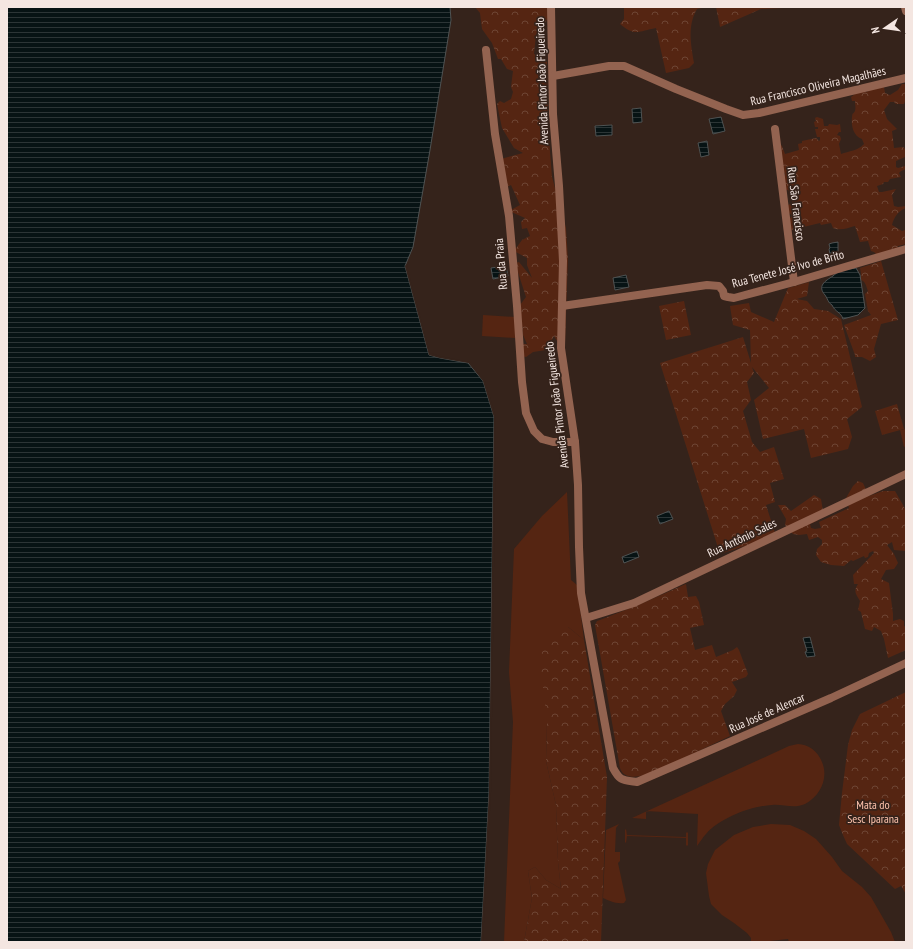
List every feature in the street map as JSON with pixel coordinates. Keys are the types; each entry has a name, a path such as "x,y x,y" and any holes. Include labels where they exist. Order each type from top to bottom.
{"street":[{"name":"Avenida Pintor João Figueiredo","path":"551,7 553,114 563,261 561,348 575,442 578,485 581,593 613,768 619,778 626,781 637,782"},
{"path":"905,7 906,11"},
{"name":"Rua da Praia","path":"486,50 495,134 509,216 522,382 526,413 534,431 542,439 553,442 575,442"},
{"name":"Rua Francisco Oliveira Magalhães","path":"552,76 609,66 624,66 676,89 743,115 759,113 906,78"},
{"name":"Rua São Francisco","path":"775,129 794,282"},
{"name":"Rua Tenete José Ivo de Brito","path":"562,306 707,285 718,286 723,291 724,296 734,298 794,282 906,248"},
{"name":"Rua Antônio Sales","path":"586,618 634,603 906,474"},
{"name":"Rua José de Alencar","path":"637,782 831,698 906,663"}],"green space":[{"path":"475,7 548,7 548,17 545,24 545,31 536,34 534,54 547,59 548,126 552,177 566,228 568,259 565,343 559,344 554,336 546,350 533,352 526,357 522,356 522,344 527,344 523,335 520,305 526,297 515,263 519,262 532,278 527,265 527,258 514,251 522,240 530,236 527,228 522,229 521,222 525,218 509,211 520,205 511,185 505,188 501,159 523,153 514,148 502,128 497,104 500,101 504,103 511,99 513,92 511,87 513,71 507,69 501,59 498,59 492,43 482,29 480,13"},
{"path":"624,7 706,7 697,9 692,22 691,35 694,63 689,68 666,73 656,28 634,32 625,28 620,24 624,19"},
{"path":"716,7 804,7 761,9 720,27"},
{"path":"902,84 906,84 906,99 904,104 890,102 884,110 887,119 897,129 892,131 894,148 903,147 906,152 905,157 896,161 896,167 898,168 905,166 906,169 899,173 901,177 890,179 888,182 884,182 883,184 877,186 879,192 896,189 892,195 894,206 906,206 906,208 894,219 892,225 902,231 905,230 906,244 898,246 897,249 877,255 871,251 868,241 860,242 855,226 838,229 833,228 831,223 821,225 820,223 791,230 789,219 792,216 791,214 787,213 786,206 792,203 792,197 788,190 783,188 782,178 785,176 785,173 782,172 780,144 785,154 799,150 798,144 802,143 802,141 816,138 819,141 820,137 817,137 815,129 818,129 818,127 815,127 814,122 816,121 815,118 817,117 823,119 824,126 828,126 829,124 840,124 841,132 837,135 840,136 841,139 839,144 841,154 859,148 864,144 862,139 856,135 852,127 855,101 852,101 851,97 864,91 866,92 884,87 885,93 890,95 898,90"},
{"path":"881,261 898,320 881,324 874,349 876,357 870,361 862,357 855,357 844,325 871,315 868,311 865,294 868,291 865,283 861,280 860,268"},
{"path":"809,282 807,296 797,299 807,301 814,309 828,311 841,319 862,407 847,419 852,437 848,449 811,458 804,429 763,439 754,400 769,388 752,367 754,373 747,382 751,400 743,411 752,442 760,452 774,447 784,479 770,483 775,502 766,505 776,536 720,554 660,363 743,337 751,363 750,330 733,325 730,306 749,303 751,312 774,322 788,288"},
{"path":"684,301 691,335 666,340 659,306"},
{"path":"483,315 516,317 515,338 482,336"},
{"path":"897,404 904,429 882,435 875,411"},
{"path":"906,429 906,446 904,447 900,430"},
{"path":"858,481 863,483 869,496 883,491 895,491 906,511 906,551 894,550 892,542 887,545 894,554 898,563 894,569 886,570 881,579 889,583 893,621 900,619 904,621 904,626 906,627 906,650 888,658 881,631 874,627 872,631 865,629 861,612 858,610 860,601 855,591 858,584 854,584 853,575 874,553 873,551 869,553 868,557 865,558 864,556 853,561 851,560 844,566 831,565 821,562 816,555 817,549 822,544 822,540 818,537 809,540 807,534 793,534 785,525 786,519 778,505 785,505 791,511 814,495 821,499 823,511 817,521 810,524 811,528 821,528 819,522 849,508 846,498 853,486"},
{"path":"567,492 571,580 577,585 584,640 568,627 547,723 546,761 556,805 558,862 561,889 546,880 535,867 528,871 532,898 524,942 504,942 513,722 509,672 514,549 542,516"},
{"path":"686,584 688,597 696,596 699,602 704,625 690,628 695,650 712,645 716,657 737,647 748,674 746,677 732,682 737,690 734,696 725,704 721,711 730,736 657,771 631,777 623,773 620,768 595,625 597,621"},
{"path":"568,627 584,640 607,777 601,942 524,942 532,898 528,871 535,867 546,880 561,889 558,862 556,805 546,761 547,723 540,659 546,640 559,629"},
{"name":"Mata do Sesc Iparana","path":"906,692 906,894 901,886 895,889 847,844 839,825 848,745 852,730 860,714"},
{"path":"798,744 811,748 816,752 823,764 823,784 816,795 805,804 797,806 764,806 746,810 727,818 712,828 697,846 698,814 647,811 789,746"},
{"path":"646,812 646,819 632,818"},
{"path":"619,824 616,828 615,852 620,852 620,861 618,863 626,900 624,903 613,902 603,898 606,830"},
{"path":"771,824 790,825 804,831 816,839 842,871 862,887 871,897 895,942 789,942 788,939 770,942 751,942 751,938 747,933 722,915 711,904 706,873 708,864 715,850 734,835 753,827"},
{"path":"626,829 627,835 686,837 687,832 688,845 686,845 686,838 627,836 626,843"}],"shaded area":[{"path":"7,7 450,7 451,20 430,150 413,247 405,266 429,355 468,363 483,381 494,417 489,793 481,942 7,942"},
{"path":"641,108 642,122 633,123 632,109"},
{"path":"721,117 725,131 713,134 709,119"},
{"path":"612,125 612,135 596,136 595,126"},
{"path":"707,141 709,155 701,157 698,143"},
{"path":"838,242 837,254 830,254 829,244"},
{"path":"506,266 508,276 493,279 491,268"},
{"path":"856,268 860,275 865,308 858,315 843,319 829,302 823,292 822,286 838,272"},
{"path":"626,275 629,287 615,290 613,278"},
{"path":"669,511 673,519 660,524 657,516"},
{"path":"637,551 639,557 624,563 622,557"},
{"path":"810,637 815,656 807,657 805,652 807,651 803,638"}],"pier":[{"path":"409,262 407,266 430,353 470,362 485,380 496,417 491,793 483,942 481,942 489,793 494,417 483,381 469,363 429,355 405,266"}]}
